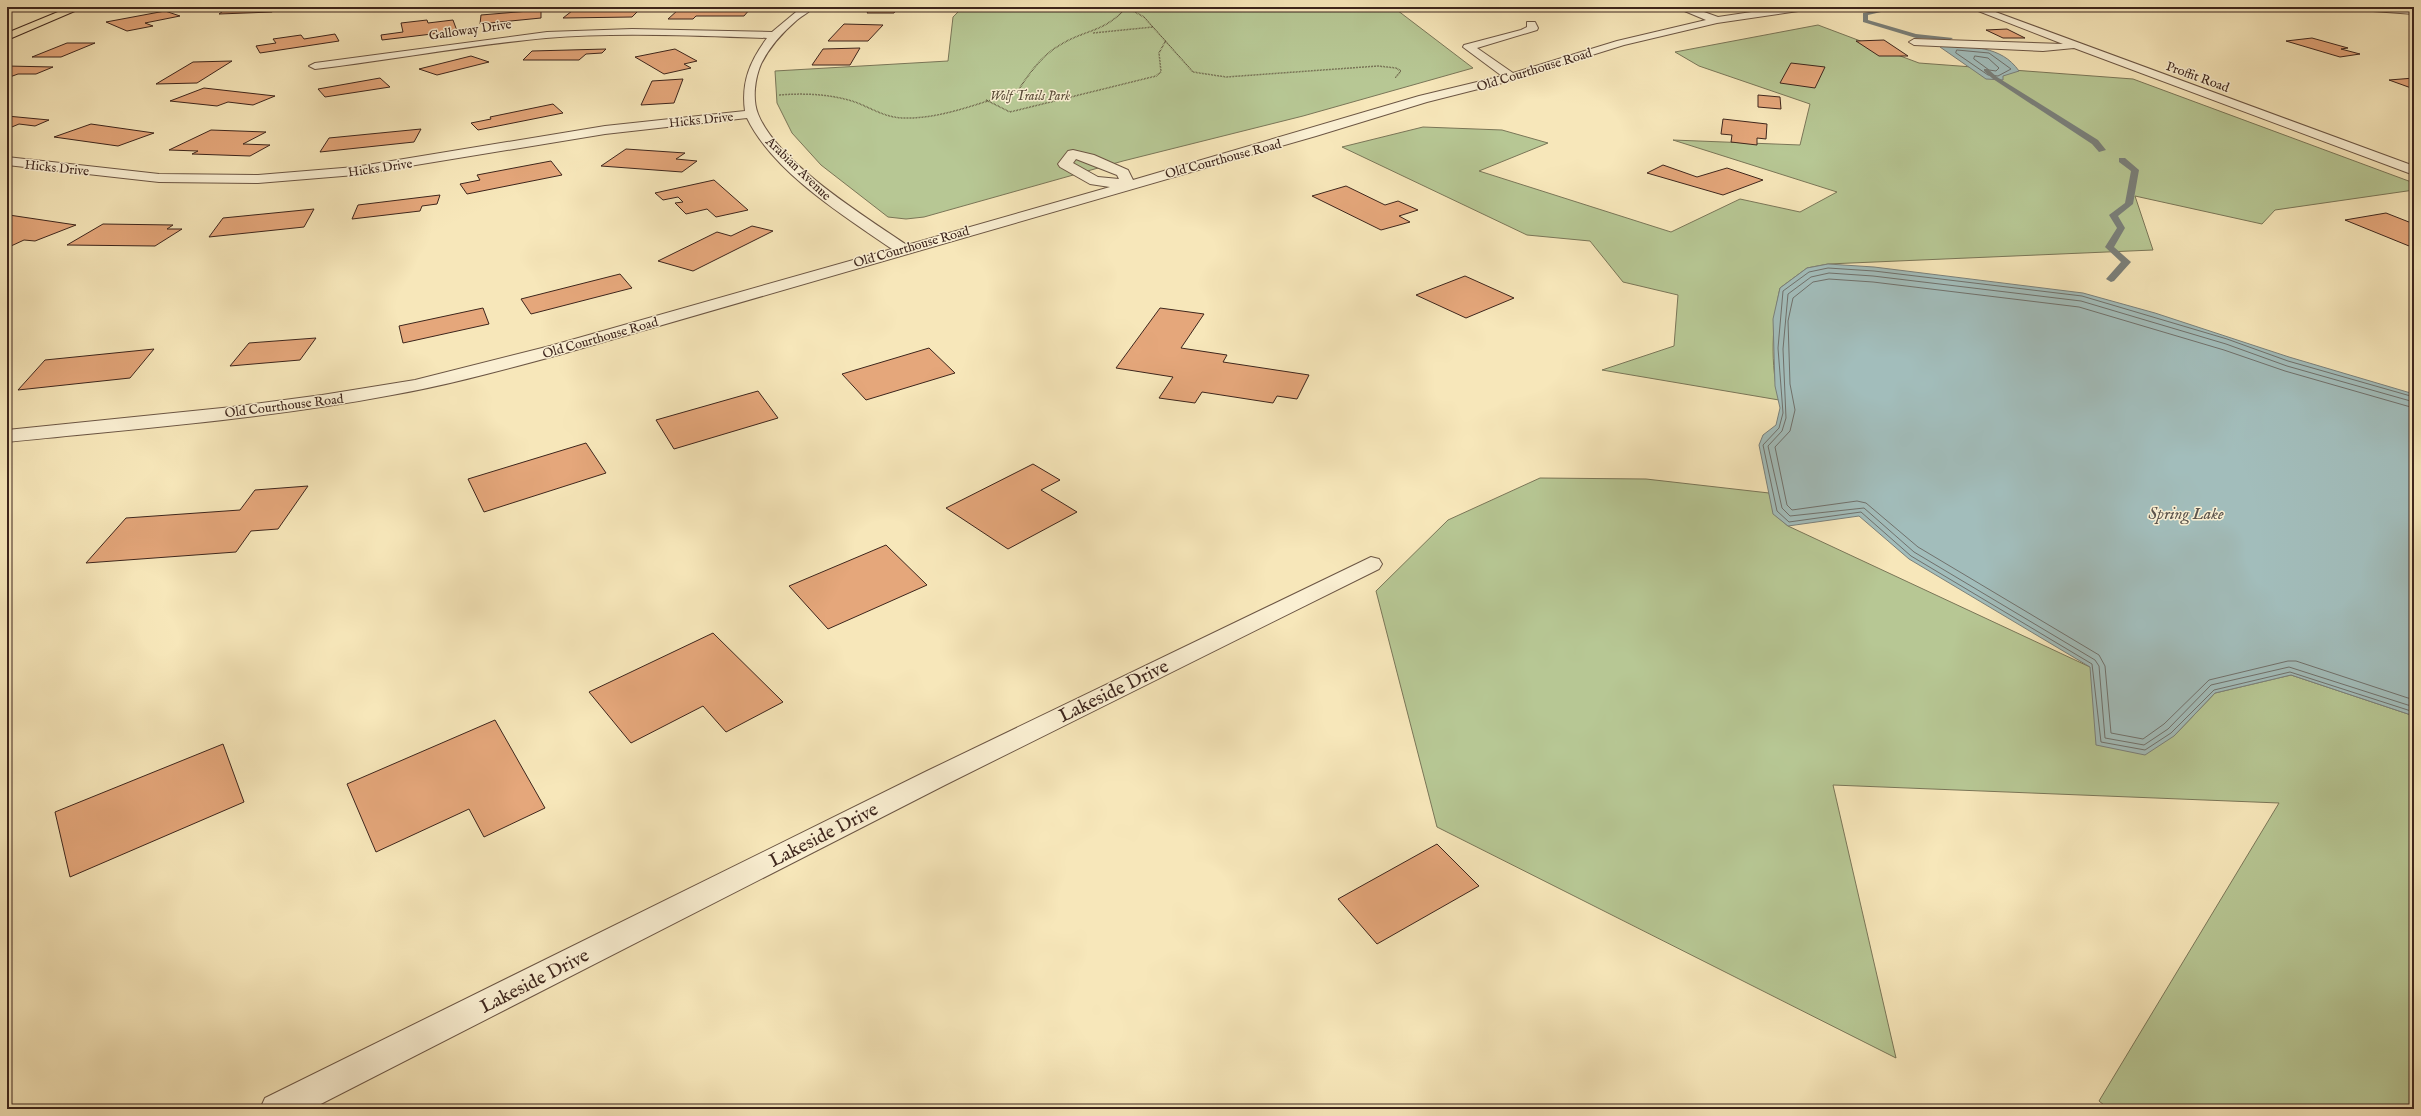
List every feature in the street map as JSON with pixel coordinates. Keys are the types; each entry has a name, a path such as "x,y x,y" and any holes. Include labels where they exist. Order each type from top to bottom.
{"main road":[{"path":"7,37 79,7"}],"street":[{"name":"Arabian Avenue","path":"809,7 774,35 759,56 750,79 749,98 751,114 759,128 780,153 835,203 903,249"},
{"path":"1680,7 1717,20"},
{"name":"Old Courthouse Road","path":"7,436 308,403 369,394 447,378 556,350 1422,100 1512,77 1621,43 1717,20 1805,7"},
{"name":"Proffit Road","path":"1973,7 2414,171"},
{"path":"2358,7 2414,11"},
{"path":"1512,77 1468,46 1525,32 1532,28 1531,24"},
{"name":"Galloway Drive","path":"315,66 472,42 548,34 628,32 774,35"},
{"path":"1914,42 2042,48 2079,46"},
{"name":"Hicks Drive","path":"7,161 159,178 265,178 355,171 605,130 751,114"},
{"name":"Lakeside Drive","path":"277,1109 950,771 1371,564"}],"path":[{"path":"749,98 788,94 826,97 853,102 887,116 904,118 926,115 1017,92 1034,67 1060,46 1090,34 1114,21 1126,8 1144,17 1193,72 1226,77 1365,66 1396,68 1401,71 1391,80"},
{"path":"1090,34 1154,27"},
{"path":"986,100 1010,112 1156,76 1161,72 1159,53 1166,40"}],"green space":[{"name":"Wolf Trails Park","path":"963,7 1393,7 1473,68 1303,116 1123,161 924,217 906,219 888,217 821,165 792,133 777,103 775,71 948,61 953,17"},
{"path":"1818,25 1919,63 2133,79 2414,183 2414,190 2275,210 2262,224 2135,196 2153,250 1828,264 1807,268 1780,288 1777,302 1773,358 1779,400 1602,370 1674,346 1678,295 1623,282 1590,241 1527,235 1342,147 1423,127 1502,130 1548,143 1479,171 1671,232 1740,199 1800,212 1837,192 1673,140 1800,145 1810,104 1699,66 1675,52"},
{"path":"1540,478 1646,479 1769,493 1774,514 1788,526 2090,667 2174,736 2215,693 2291,675 2414,716 2414,1109 2109,1109 2099,1101 2279,803 1833,785 1896,1058 1437,827 1376,591 1448,520"}],"water":[{"path":"1942,45 1974,47 1994,52 2012,62 2019,71 2003,76 2003,80 1986,79 1940,47"},
{"name":"Spring Lake","path":"1828,264 1874,267 2083,293 2155,313 2289,357 2414,394 2414,716 2291,675 2215,693 2174,736 2145,755 2096,745 2090,667 1909,559 1859,516 1788,526 1773,514 1759,445 1763,435 1776,425 1780,408 1775,386 1773,319 1780,288 1807,268"}],"building":[{"path":"229,7 278,7 272,12 219,14"},
{"path":"331,7 359,7 334,11"},
{"path":"577,7 618,7 615,10 640,9 632,17 563,18"},
{"path":"871,7 898,7 894,13 867,13"},
{"path":"750,9 744,16 696,16 693,19 668,19 678,10"},
{"path":"541,10 541,18 480,24 481,15"},
{"path":"165,11 180,16 145,23 153,26 127,31 106,22"},
{"path":"427,20 428,23 453,20 457,31 382,40 381,35 403,32 401,23"},
{"path":"844,24 883,25 868,41 828,41"},
{"path":"2007,29 2025,38 2003,38 1986,30"},
{"path":"335,34 339,41 260,53 256,46 276,43 273,39 301,35 304,39"},
{"path":"2312,38 2348,48 2341,49 2360,54 2340,57 2286,41"},
{"path":"1884,40 1908,56 1879,56 1856,41"},
{"path":"67,43 95,43 61,57 32,57"},
{"path":"860,48 850,65 812,65 823,49"},
{"path":"606,49 602,53 586,54 579,60 523,60 532,51"},
{"path":"675,49 697,61 684,64 691,68 664,74 635,57"},
{"path":"471,56 489,62 437,75 419,69"},
{"path":"232,61 197,83 156,84 193,62"},
{"path":"1791,63 1825,67 1815,88 1780,83"},
{"path":"7,66 53,67 36,74 18,74 7,78"},
{"path":"380,78 390,87 325,97 318,89"},
{"path":"2414,78 2414,89 2389,80"},
{"path":"683,79 674,103 641,105 652,81"},
{"path":"204,88 275,96 253,105 228,102 217,106 170,101"},
{"path":"1758,95 1780,97 1781,109 1758,107"},
{"path":"553,104 563,113 478,130 471,123 491,119 490,117"},
{"path":"7,116 49,120 35,126 19,124 7,129"},
{"path":"1723,119 1767,124 1766,139 1757,138 1757,145 1731,142 1732,135 1721,134"},
{"path":"91,124 154,133 118,146 54,137"},
{"path":"421,129 414,142 320,152 329,138"},
{"path":"211,130 266,132 243,144 270,145 250,156 192,154 198,151 169,150"},
{"path":"626,149 685,153 676,159 697,161 682,172 601,166"},
{"path":"551,161 562,175 467,194 460,184 480,180 477,175"},
{"path":"1663,165 1697,177 1727,168 1763,180 1723,195 1647,173"},
{"path":"714,180 748,210 716,217 707,209 686,214 675,203 683,202 678,197 663,200 655,193"},
{"path":"1346,186 1385,205 1398,201 1418,210 1399,216 1410,222 1381,230 1312,196"},
{"path":"440,195 437,204 422,206 420,211 352,219 358,205"},
{"path":"314,209 304,227 209,237 223,218"},
{"path":"2386,213 2414,224 2414,248 2345,220"},
{"path":"9,215 76,225 35,241 24,240 11,246 7,245"},
{"path":"103,224 173,225 167,229 182,229 155,246 67,245"},
{"path":"752,226 773,231 693,271 658,261 717,232 731,236"},
{"path":"620,274 632,288 531,314 521,299"},
{"path":"1465,276 1514,298 1466,318 1416,295"},
{"path":"483,308 489,324 403,343 399,326"},
{"path":"1160,308 1204,314 1181,348 1227,355 1223,362 1309,375 1297,399 1277,396 1273,403 1202,392 1195,403 1159,398 1173,377 1116,368"},
{"path":"316,338 300,360 230,366 249,343"},
{"path":"929,348 955,373 866,400 842,374"},
{"path":"154,349 130,378 18,390 45,360"},
{"path":"758,391 778,418 674,449 656,420"},
{"path":"586,443 606,473 484,512 468,479"},
{"path":"1033,464 1060,480 1041,490 1077,512 1008,549 946,508"},
{"path":"308,486 278,529 251,531 236,552 86,563 126,518 240,510 255,490"},
{"path":"886,545 927,585 828,629 789,586"},
{"path":"713,633 783,702 726,732 703,706 631,743 589,692"},
{"path":"495,720 545,808 484,837 469,809 376,852 347,784"},
{"path":"223,744 244,802 70,877 55,812"},
{"path":"1437,844 1479,886 1377,944 1338,899"}],"waterway":[{"path":"1879,7 1878,12 1865,14 1865,21 1916,36 1950,38"},
{"path":"1986,70 1995,78 2095,142 2102,150"},
{"path":"2111,279 2126,262 2109,247 2121,228 2113,215 2129,204 2135,170 2122,160"}]}
